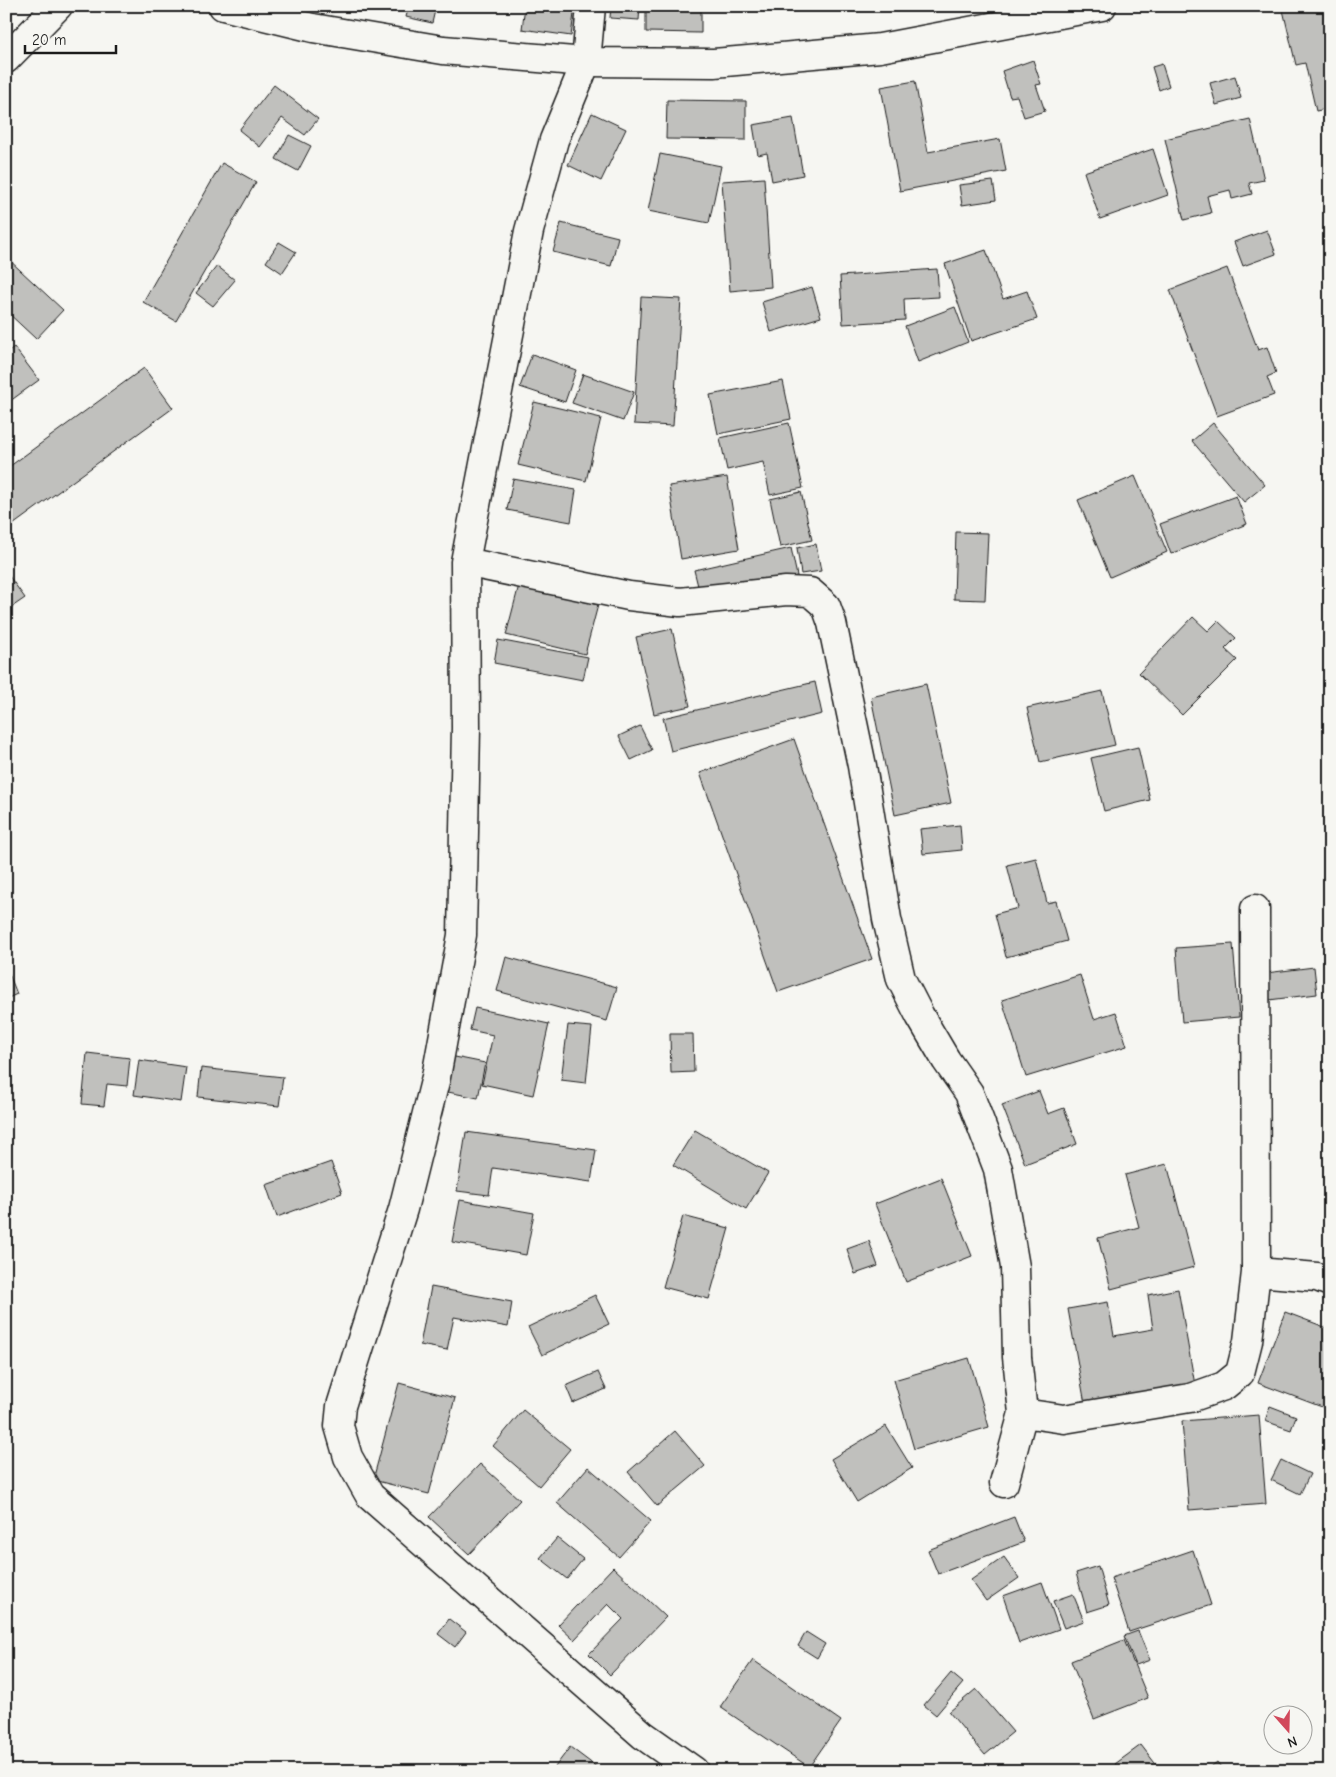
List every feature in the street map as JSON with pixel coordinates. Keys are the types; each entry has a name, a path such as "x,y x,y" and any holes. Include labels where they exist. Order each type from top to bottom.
{"street":[{"path":"6,59 58,6"},
{"path":"223,6 313,28 443,50 586,62 714,63 880,48 1102,6"},
{"path":"591,6 586,62 554,140 529,231 465,562 466,728 462,935 436,1077 403,1209 341,1406 339,1426 348,1456 370,1496 643,1735 694,1771"},
{"path":"465,562 629,596 680,602 786,591 810,592 826,606 832,622 862,766 887,919 901,979 946,1060 969,1093 998,1169 1015,1267 1017,1357 1023,1412 1004,1483"},
{"path":"1023,1412 1064,1418 1190,1398 1224,1386 1240,1373 1248,1341 1256,1272 1255,909"},
{"path":"1256,1272 1317,1277 1330,1282"}],"building":[{"path":"409,6 436,6 432,23 406,17"},
{"path":"525,6 575,6 571,36 522,29"},
{"path":"611,6 640,6 639,20 610,18"},
{"path":"646,6 701,6 701,33 646,32"},
{"path":"787,6 831,6 830,9"},
{"path":"1300,6 1330,6 1330,108 1316,111 1305,63 1296,65 1283,10"},
{"path":"1033,60 1041,84 1036,85 1045,111 1024,117 1017,96 1010,97 1002,71"},
{"path":"1162,64 1169,86 1159,90 1152,67"},
{"path":"1235,76 1241,98 1216,105 1210,83"},
{"path":"915,81 928,152 1000,139 1006,171 900,191 881,87"},
{"path":"274,85 318,119 305,135 282,118 260,147 239,130"},
{"path":"667,100 746,101 746,140 666,139"},
{"path":"592,113 626,129 601,181 568,165"},
{"path":"793,118 803,175 772,181 767,153 758,155 753,125"},
{"path":"1250,119 1264,180 1249,183 1252,194 1232,199 1230,190 1207,196 1211,213 1184,220 1165,139"},
{"path":"289,135 311,146 298,171 276,159"},
{"path":"1153,149 1168,195 1100,219 1084,172"},
{"path":"660,154 721,166 709,223 648,211"},
{"path":"222,163 256,182 176,321 143,302"},
{"path":"764,178 771,287 730,291 722,181"},
{"path":"993,181 996,200 962,205 959,185"},
{"path":"561,223 618,237 611,266 553,252"},
{"path":"1267,230 1276,254 1243,266 1234,242"},
{"path":"279,242 296,252 282,273 266,262"},
{"path":"986,250 1003,299 1027,291 1037,319 971,341 945,264"},
{"path":"6,257 63,310 36,339 6,311"},
{"path":"217,266 235,280 213,306 196,293"},
{"path":"1227,268 1258,350 1267,347 1276,373 1267,377 1274,395 1217,416 1170,290"},
{"path":"937,269 939,297 904,299 905,320 843,324 840,276"},
{"path":"812,287 821,317 771,332 762,302"},
{"path":"641,297 681,299 673,426 634,424"},
{"path":"955,307 968,342 918,362 905,326"},
{"path":"14,347 39,380 6,404 6,353"},
{"path":"532,354 576,370 565,402 520,387"},
{"path":"144,368 173,408 6,530 6,469"},
{"path":"583,374 634,392 623,421 572,403"},
{"path":"783,381 791,419 718,434 710,395"},
{"path":"534,402 601,418 586,481 518,465"},
{"path":"789,423 803,488 770,495 763,462 727,470 720,438"},
{"path":"1213,423 1265,485 1244,502 1192,441"},
{"path":"1135,476 1167,552 1110,577 1078,500"},
{"path":"727,477 739,549 681,559 669,486"},
{"path":"513,479 576,490 571,522 507,510"},
{"path":"801,492 812,540 780,547 770,499"},
{"path":"1236,496 1247,524 1171,554 1160,524"},
{"path":"956,532 988,533 985,600 954,599"},
{"path":"816,544 821,571 801,574 797,548"},
{"path":"791,548 797,576 701,598 694,570"},
{"path":"6,572 25,598 6,611"},
{"path":"519,585 598,605 585,654 506,635"},
{"path":"1193,617 1208,631 1218,621 1236,638 1225,649 1237,660 1182,715 1139,673"},
{"path":"672,629 690,706 654,714 636,637"},
{"path":"498,640 588,657 583,680 494,663"},
{"path":"815,682 822,714 671,751 663,718"},
{"path":"926,684 951,803 895,815 871,697"},
{"path":"1102,691 1115,745 1040,762 1027,708"},
{"path":"640,726 652,750 631,760 619,736"},
{"path":"794,739 872,959 778,992 700,773"},
{"path":"1138,747 1150,800 1104,811 1091,758"},
{"path":"960,825 962,850 923,854 920,829"},
{"path":"1036,858 1047,903 1056,901 1067,941 1006,957 995,914 1018,908 1007,865"},
{"path":"1233,944 1239,1017 1182,1022 1176,948"},
{"path":"506,957 617,987 607,1021 497,991"},
{"path":"6,966 17,994 6,999"},
{"path":"1314,967 1317,994 1269,1000 1266,973"},
{"path":"1080,975 1094,1019 1116,1012 1127,1046 1026,1077 1002,1000"},
{"path":"475,1008 549,1024 533,1095 482,1084 493,1035 470,1030"},
{"path":"568,1025 592,1027 586,1083 561,1080"},
{"path":"670,1034 693,1034 694,1072 671,1073"},
{"path":"87,1053 130,1058 127,1086 107,1084 104,1106 82,1104"},
{"path":"450,1056 485,1063 478,1098 443,1091"},
{"path":"139,1060 186,1067 181,1102 134,1095"},
{"path":"201,1068 283,1077 279,1106 198,1097"},
{"path":"1039,1091 1048,1114 1064,1108 1077,1144 1025,1164 1002,1105"},
{"path":"695,1130 768,1173 746,1209 673,1165"},
{"path":"466,1132 596,1150 591,1182 493,1168 489,1195 457,1191"},
{"path":"331,1162 342,1193 277,1217 266,1185"},
{"path":"1167,1164 1194,1267 1111,1289 1098,1238 1139,1227 1125,1175"},
{"path":"941,1178 972,1256 906,1282 875,1204"},
{"path":"460,1200 534,1213 526,1255 452,1242"},
{"path":"683,1216 729,1228 709,1299 663,1287"},
{"path":"869,1241 878,1266 855,1274 847,1249"},
{"path":"431,1287 512,1302 508,1327 454,1317 447,1350 420,1345"},
{"path":"1178,1289 1195,1385 1085,1404 1068,1309 1108,1302 1114,1336 1153,1329 1148,1295"},
{"path":"595,1295 609,1324 542,1355 528,1327"},
{"path":"1285,1312 1330,1329 1330,1410 1258,1383"},
{"path":"969,1358 989,1427 914,1449 894,1380"},
{"path":"598,1372 606,1389 573,1403 566,1386"},
{"path":"399,1383 455,1398 429,1494 373,1480"},
{"path":"1270,1406 1296,1416 1291,1430 1265,1421"},
{"path":"523,1410 570,1449 539,1486 493,1446"},
{"path":"1259,1415 1266,1504 1189,1510 1182,1421"},
{"path":"886,1426 912,1468 857,1502 831,1459"},
{"path":"675,1431 705,1466 657,1506 628,1472"},
{"path":"1281,1460 1310,1474 1300,1494 1271,1480"},
{"path":"480,1464 520,1500 469,1554 429,1517"},
{"path":"588,1467 651,1521 619,1557 557,1503"},
{"path":"1014,1517 1024,1542 938,1574 928,1550"},
{"path":"557,1538 583,1559 567,1579 540,1558"},
{"path":"1193,1550 1211,1605 1129,1632 1111,1578"},
{"path":"1004,1557 1019,1578 986,1601 971,1580"},
{"path":"1098,1566 1109,1605 1087,1612 1076,1573"},
{"path":"613,1567 666,1617 610,1675 589,1654 623,1619 608,1604 574,1640 558,1625"},
{"path":"1042,1582 1059,1629 1019,1643 1003,1596"},
{"path":"1073,1594 1084,1621 1064,1628 1053,1601"},
{"path":"449,1619 466,1632 455,1647 438,1634"},
{"path":"1138,1631 1150,1660 1136,1665 1124,1636"},
{"path":"806,1632 825,1644 817,1658 798,1646"},
{"path":"1124,1640 1148,1698 1094,1719 1071,1661"},
{"path":"753,1660 841,1721 809,1767 720,1707"},
{"path":"951,1673 963,1683 936,1715 924,1705"},
{"path":"976,1689 1013,1732 985,1755 949,1712"},
{"path":"1141,1745 1161,1771 1120,1771 1115,1764"},
{"path":"570,1747 602,1771 552,1771"},
{"path":"1217,1762 1224,1771 1206,1771"}]}
